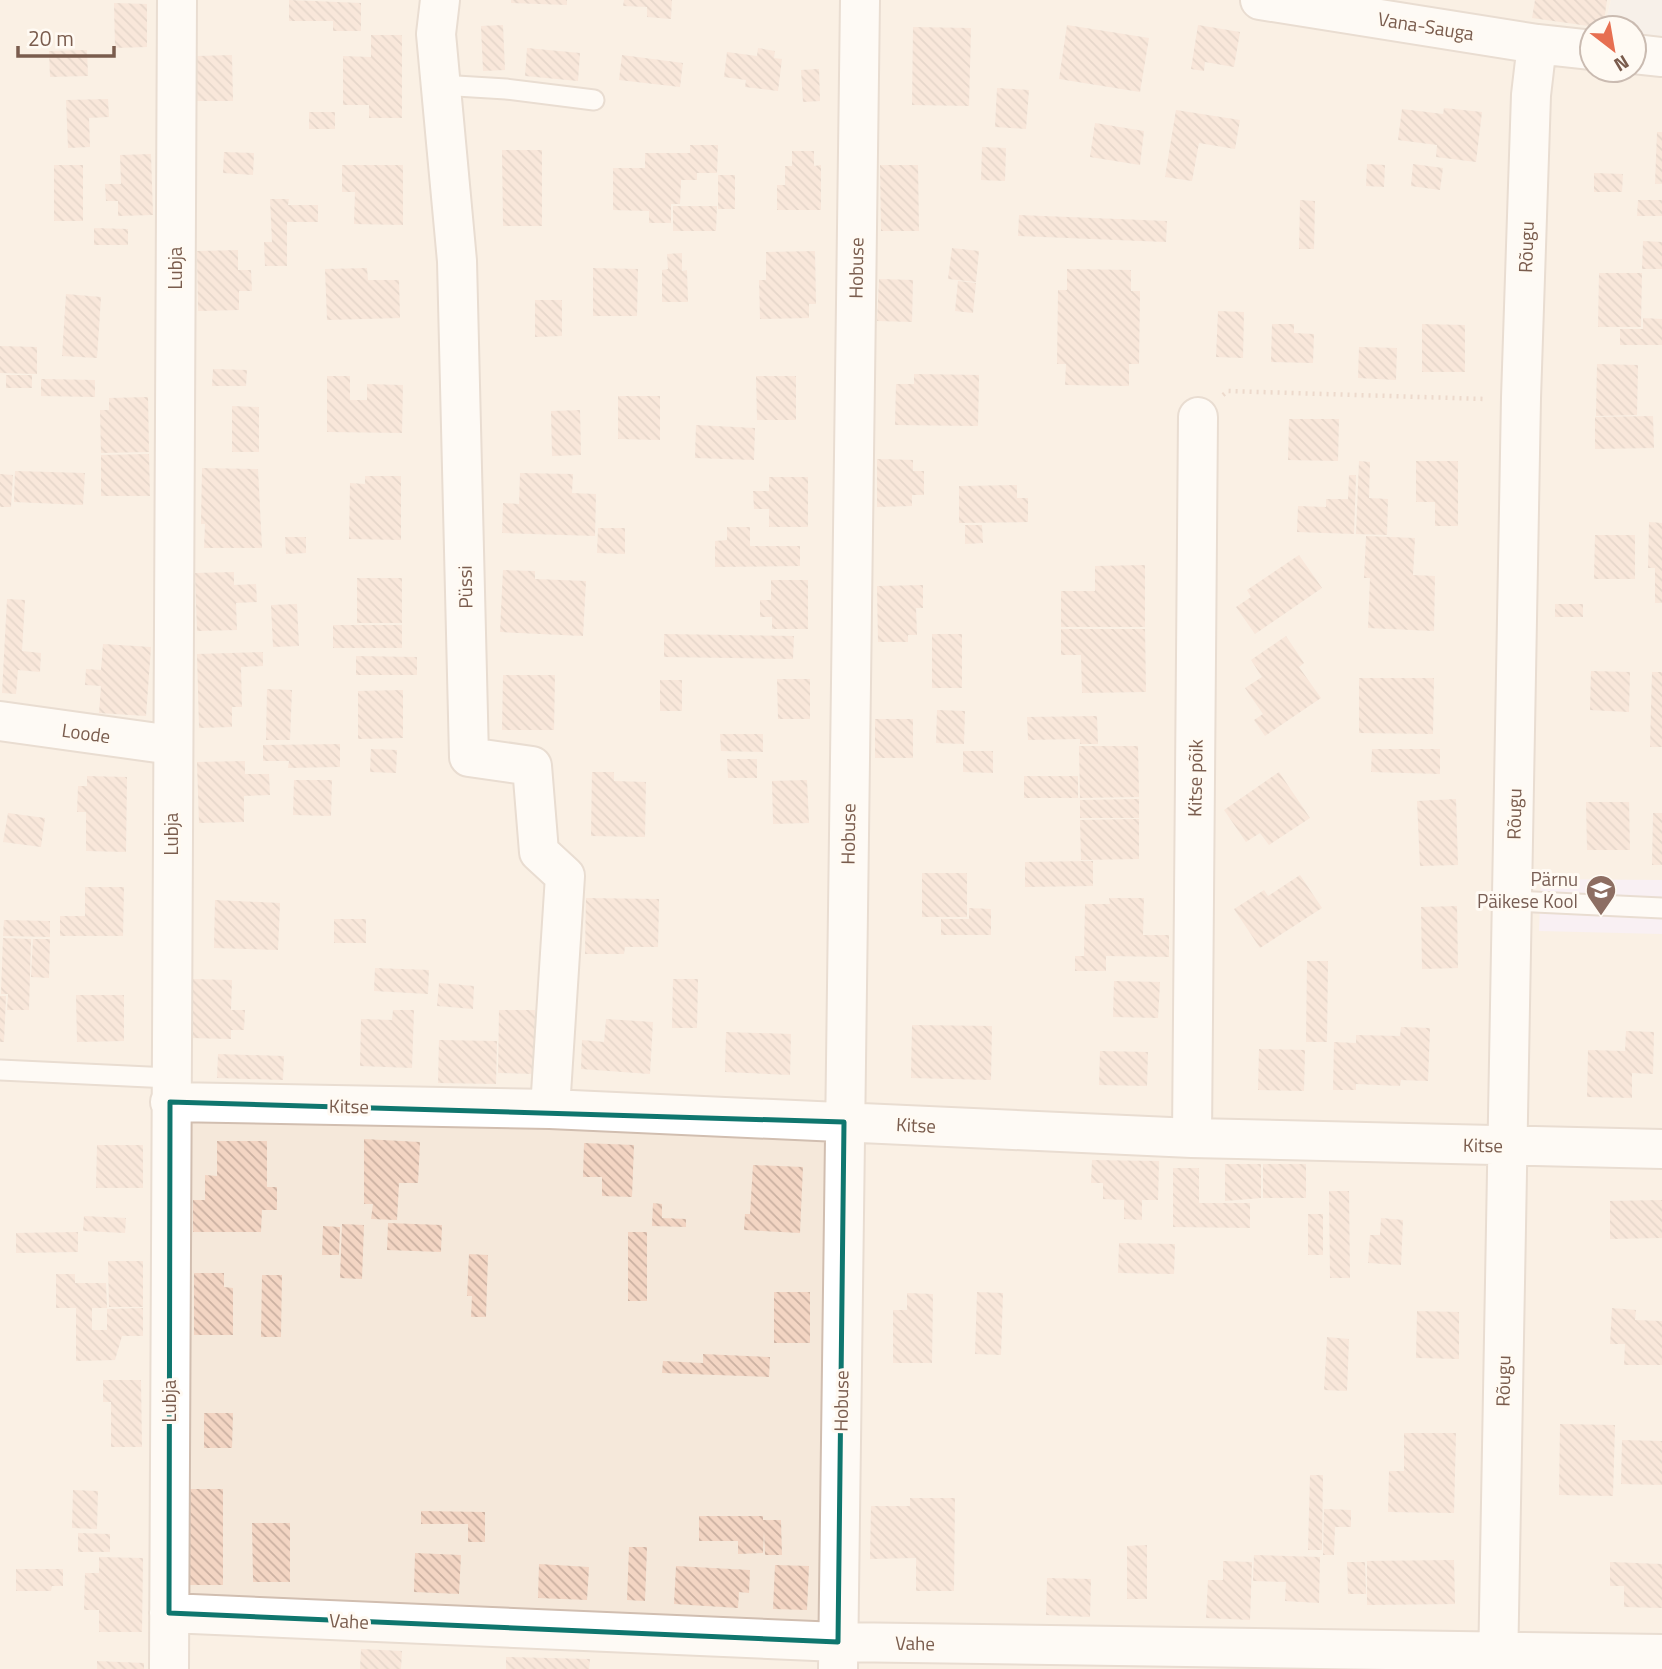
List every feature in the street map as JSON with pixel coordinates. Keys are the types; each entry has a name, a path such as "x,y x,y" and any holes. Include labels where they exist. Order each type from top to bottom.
{"street":[{"name":"Lubja","path":"169,1669 177,0"},
{"name":"Püssi","path":"439,0 436,34 457,261 469,757 532,766 539,852 565,876 550,1109"},
{"name":"Hobuse","path":"838,1656 860,0"},
{"name":"Vana-Sauga","path":"1260,0 1578,48"},
{"name":"Rõugu","path":"1499,1661 1521,398 1531,95 1537,44"},
{"name":"Kitse põik","path":"1192,1138 1198,417"},
{"name":"Loode","path":"0,722 172,745"},
{"name":"Kitse","path":"170,1090 1192,1138 1662,1149"},
{"name":"Vahe","path":"169,1613 838,1656 1499,1661 1662,1654"}],"lane":[{"path":"440,85 506,89 594,100"},
{"path":"1513,901 1662,908"},
{"path":"0,1070 170,1090"}],"path":[{"path":"1198,417 1227,391 1521,398"}],"highlighted area":[{"path":"170,1102 844,1122 838,1642 169,1613"}],"shaded area":[{"path":"0,0 1611,0 1608,14 1578,14 1578,84 1648,84 1648,55 1662,40 1662,1669 0,1669"},
{"path":"1611,0 1662,0 1662,40 1648,40 1648,14 1608,14"},
{"name":"Pärnu Päikese Kool","path":"1541,879 1662,880 1662,934 1539,931"}],"building":[{"path":"289,0 361,3 361,31 333,31 333,21 289,21"},
{"path":"511,0 567,0 567,5 511,3"},
{"path":"624,0 672,0 671,19 647,17 647,7 623,6"},
{"path":"1535,0 1607,0 1605,14 1578,14 1578,24 1532,18"},
{"path":"114,3 147,4 147,47 115,48"},
{"path":"503,25 505,70 483,71 481,26"},
{"path":"1067,25 1149,38 1140,92 1059,79"},
{"path":"1198,25 1240,32 1234,67 1205,62 1204,71 1191,69"},
{"path":"913,27 971,28 969,106 912,105"},
{"path":"371,35 402,35 402,118 369,118 369,105 343,105 343,56 371,57"},
{"path":"527,48 580,53 578,81 525,76"},
{"path":"758,48 775,51 774,58 782,59 778,91 745,87 746,80 724,77 727,52 757,56"},
{"path":"87,50 88,76 50,77 49,51"},
{"path":"232,55 233,101 197,101 197,56"},
{"path":"622,55 683,63 680,87 619,80"},
{"path":"819,69 820,101 803,102 801,70"},
{"path":"997,88 1029,90 1026,129 995,127"},
{"path":"108,99 109,117 89,118 90,147 68,148 66,100"},
{"path":"1444,108 1482,112 1476,162 1436,157 1437,145 1398,140 1402,109 1443,114"},
{"path":"1176,110 1240,120 1235,149 1199,143 1192,181 1165,177"},
{"path":"309,112 335,112 335,129 309,129"},
{"path":"1095,123 1144,131 1140,165 1090,157"},
{"path":"1657,132 1662,132 1662,184 1655,184"},
{"path":"690,145 718,145 717,173 697,173 697,180 681,180 680,204 671,204 671,223 649,223 649,211 613,210 613,168 645,168 645,153 690,153"},
{"path":"982,147 1006,148 1005,181 981,180"},
{"path":"502,150 542,150 542,226 503,226"},
{"path":"792,151 814,151 814,166 821,165 821,210 777,210 777,185 785,185 785,166 792,166"},
{"path":"224,152 254,153 253,175 223,173"},
{"path":"151,154 153,215 118,216 118,201 106,201 105,184 121,184 120,155"},
{"path":"1367,164 1385,165 1384,187 1366,186"},
{"path":"1413,164 1443,168 1440,190 1411,186"},
{"path":"54,165 83,165 83,221 54,221"},
{"path":"342,165 403,165 403,225 354,224 355,192 342,192"},
{"path":"880,165 918,165 919,231 881,231"},
{"path":"1594,173 1623,174 1622,192 1594,192"},
{"path":"718,175 735,175 735,209 718,209"},
{"path":"270,199 289,199 288,205 318,205 318,222 287,222 287,266 265,266 264,242 272,242"},
{"path":"1300,200 1315,201 1314,249 1299,249"},
{"path":"1638,200 1662,200 1662,216 1637,216"},
{"path":"673,206 717,206 716,231 673,231"},
{"path":"1019,215 1167,221 1166,242 1018,236"},
{"path":"94,228 128,229 128,245 94,245"},
{"path":"1643,241 1662,242 1662,269 1642,269"},
{"path":"952,248 979,251 976,282 948,279"},
{"path":"238,250 238,270 251,270 252,291 239,291 239,310 198,311 197,251"},
{"path":"815,251 816,304 809,304 809,318 760,319 759,280 766,280 766,252"},
{"path":"682,253 682,271 687,270 688,302 662,302 662,270 668,269 667,254"},
{"path":"367,268 368,280 399,280 400,318 327,320 325,269"},
{"path":"593,268 638,269 637,316 593,316"},
{"path":"1067,269 1131,270 1131,291 1140,291 1139,364 1129,364 1129,386 1065,385 1066,364 1057,364 1058,290 1067,290"},
{"path":"1599,273 1642,273 1641,327 1598,327"},
{"path":"879,279 913,280 912,322 877,321"},
{"path":"958,281 976,283 973,313 955,311"},
{"path":"66,294 101,297 97,358 62,356"},
{"path":"535,300 562,300 562,336 535,337"},
{"path":"1218,311 1244,312 1243,358 1216,357"},
{"path":"1643,318 1662,319 1662,345 1620,345 1620,329 1643,329"},
{"path":"1272,324 1294,324 1294,333 1314,334 1313,363 1271,362"},
{"path":"1422,324 1465,325 1465,372 1422,372"},
{"path":"0,346 37,347 37,374 0,373"},
{"path":"1359,347 1397,348 1396,380 1358,378"},
{"path":"1597,364 1638,365 1637,415 1596,416"},
{"path":"213,369 247,370 246,386 212,386"},
{"path":"914,374 979,375 978,426 895,425 896,384 914,384"},
{"path":"6,375 32,375 32,388 6,388"},
{"path":"327,376 350,376 350,400 367,400 367,384 403,385 402,433 327,432"},
{"path":"756,376 796,376 796,420 757,420"},
{"path":"41,379 95,380 95,397 41,396"},
{"path":"618,396 660,396 660,440 618,439"},
{"path":"148,397 149,452 101,453 100,410 109,410 109,398"},
{"path":"232,406 259,407 259,452 232,452"},
{"path":"580,410 581,455 552,456 551,411"},
{"path":"1653,416 1654,448 1595,449 1595,417"},
{"path":"1289,419 1339,419 1338,461 1288,460"},
{"path":"696,425 755,428 754,460 695,458"},
{"path":"149,454 150,496 101,496 101,455"},
{"path":"877,459 913,460 913,471 924,471 924,495 912,495 912,506 877,507"},
{"path":"1359,461 1370,462 1369,498 1388,499 1387,535 1356,534"},
{"path":"1416,461 1458,461 1458,526 1435,526 1435,502 1416,502"},
{"path":"202,468 258,469 262,548 204,548 205,524 201,524"},
{"path":"15,471 85,473 83,505 14,502"},
{"path":"520,473 573,474 572,493 596,494 595,536 502,533 503,503 519,504"},
{"path":"0,474 13,475 11,507 0,507"},
{"path":"1349,475 1356,475 1354,534 1297,532 1298,506 1326,507 1326,499 1348,499"},
{"path":"365,476 401,476 401,540 349,539 350,483 365,484"},
{"path":"769,477 808,477 808,527 769,527 769,509 754,509 753,491 769,491"},
{"path":"1017,485 1017,498 1028,498 1028,522 959,523 959,486"},
{"path":"1649,522 1662,523 1662,603 1655,603 1655,568 1648,568"},
{"path":"965,525 982,525 983,543 965,544"},
{"path":"727,527 750,527 750,546 800,546 800,566 715,567 715,541 727,540"},
{"path":"598,528 625,528 625,554 597,553"},
{"path":"1595,535 1635,535 1635,579 1594,579"},
{"path":"1366,536 1415,538 1413,575 1435,576 1434,631 1368,628 1370,578 1364,578"},
{"path":"285,537 306,537 306,553 286,554"},
{"path":"1299,555 1322,588 1255,634 1236,607 1251,597 1247,590"},
{"path":"1145,565 1145,627 1061,627 1061,591 1095,591 1095,566"},
{"path":"503,570 535,571 535,579 586,581 583,636 500,632"},
{"path":"234,572 234,585 256,584 257,602 236,603 237,630 197,631 195,573"},
{"path":"357,578 402,578 402,623 357,623"},
{"path":"771,580 808,580 808,629 772,629 772,617 760,617 760,600 771,600"},
{"path":"923,585 923,608 916,608 917,635 908,635 908,642 878,642 877,586"},
{"path":"7,599 25,600 22,651 41,653 40,672 18,670 16,694 2,693"},
{"path":"297,604 299,646 273,647 271,605"},
{"path":"1555,604 1583,604 1583,617 1555,617"},
{"path":"333,625 402,625 402,648 333,648"},
{"path":"1061,629 1145,629 1146,692 1082,693 1081,655 1061,655"},
{"path":"664,634 794,636 793,659 664,657"},
{"path":"932,634 962,634 962,688 932,688"},
{"path":"1286,636 1304,663 1299,667 1321,698 1265,736 1254,720 1263,714 1245,688 1262,677 1251,660"},
{"path":"103,644 151,647 146,716 99,713 101,686 85,685 86,669 101,670"},
{"path":"263,652 263,666 241,667 242,707 232,707 232,727 199,728 197,654"},
{"path":"356,656 417,657 417,675 356,675"},
{"path":"1591,671 1630,672 1629,712 1590,710"},
{"path":"1652,672 1662,672 1662,747 1650,747"},
{"path":"503,675 555,675 554,730 502,730"},
{"path":"1359,678 1434,678 1433,734 1359,733"},
{"path":"777,679 810,679 810,719 778,719"},
{"path":"660,680 682,680 682,711 660,711"},
{"path":"267,689 292,690 290,740 266,740"},
{"path":"403,690 403,738 358,739 358,691"},
{"path":"937,710 965,711 964,744 936,743"},
{"path":"1097,716 1098,744 1080,744 1080,739 1028,740 1027,717"},
{"path":"875,719 913,719 913,758 875,758"},
{"path":"720,734 763,734 763,752 721,751"},
{"path":"340,744 340,767 288,768 289,761 263,761 263,745"},
{"path":"1079,746 1138,746 1139,797 1080,798"},
{"path":"371,749 397,750 396,773 370,772"},
{"path":"1372,749 1440,749 1440,774 1371,772"},
{"path":"963,751 993,751 993,773 963,772"},
{"path":"727,759 757,759 757,778 728,778"},
{"path":"245,761 245,774 269,774 270,795 244,796 244,822 199,823 197,762"},
{"path":"592,772 614,772 614,781 646,782 645,837 591,836"},
{"path":"1279,772 1310,818 1269,845 1260,833 1246,842 1224,810"},
{"path":"87,776 127,777 126,852 86,851 86,812 77,812 78,786 87,786"},
{"path":"1024,776 1078,776 1078,798 1024,798"},
{"path":"294,780 332,780 331,816 293,815"},
{"path":"807,780 809,823 773,824 772,781"},
{"path":"1139,799 1139,818 1080,818 1080,800"},
{"path":"1456,799 1458,865 1420,866 1417,801"},
{"path":"1586,802 1629,802 1630,850 1587,850"},
{"path":"8,813 45,818 41,847 3,842"},
{"path":"1653,813 1662,813 1662,865 1652,865"},
{"path":"1139,819 1139,859 1081,860 1080,820"},
{"path":"1093,861 1093,886 1025,887 1025,862"},
{"path":"922,873 967,873 967,917 922,917"},
{"path":"1300,875 1322,908 1260,948 1234,909 1264,890 1268,896"},
{"path":"85,887 124,887 123,936 60,936 60,916 85,916"},
{"path":"586,898 659,899 658,947 625,947 624,954 585,954"},
{"path":"1109,898 1144,898 1143,935 1169,935 1169,957 1106,956 1106,971 1075,971 1075,956 1084,956 1085,904 1110,904"},
{"path":"215,900 280,903 278,950 214,948"},
{"path":"1457,906 1458,968 1422,969 1421,907"},
{"path":"969,908 991,909 991,935 941,935 941,919 969,919"},
{"path":"334,919 366,919 366,943 334,943"},
{"path":"4,920 50,921 50,937 3,936"},
{"path":"3,938 31,939 29,1010 7,1010 8,994 1,994"},
{"path":"33,939 50,939 49,978 31,977"},
{"path":"1307,961 1328,961 1327,1042 1306,1042"},
{"path":"375,968 429,970 428,994 374,991"},
{"path":"192,979 232,980 231,1010 245,1010 244,1030 231,1030 231,1039 191,1038"},
{"path":"673,979 698,979 697,1028 672,1028"},
{"path":"1114,981 1160,982 1158,1018 1113,1017"},
{"path":"439,983 474,986 473,1009 437,1006"},
{"path":"76,995 124,995 124,1041 77,1042"},
{"path":"0,996 6,996 4,1042 0,1042"},
{"path":"393,1010 414,1010 412,1068 360,1066 361,1019 392,1020"},
{"path":"499,1010 535,1010 534,1074 498,1073"},
{"path":"606,1019 653,1022 650,1074 581,1069 582,1040 604,1042"},
{"path":"912,1025 992,1026 991,1080 911,1078"},
{"path":"1401,1027 1430,1028 1428,1081 1401,1080 1400,1086 1356,1084 1356,1090 1333,1090 1334,1042 1356,1043 1356,1035 1400,1036"},
{"path":"1626,1031 1654,1032 1653,1074 1632,1073 1632,1098 1587,1097 1588,1050 1625,1051"},
{"path":"726,1032 791,1034 790,1075 725,1072"},
{"path":"439,1040 497,1041 496,1084 438,1083"},
{"path":"1259,1049 1305,1050 1304,1091 1258,1090"},
{"path":"1100,1051 1148,1052 1147,1086 1099,1085"},
{"path":"218,1054 284,1056 283,1080 217,1078"},
{"path":"364,1139 420,1142 418,1183 399,1183 397,1220 371,1219 373,1204 364,1204"},
{"path":"217,1141 267,1141 267,1187 277,1187 277,1210 262,1210 261,1232 193,1232 193,1200 205,1200 205,1175 217,1176"},
{"path":"584,1143 634,1145 632,1197 602,1196 602,1177 583,1177"},
{"path":"97,1145 143,1145 143,1188 96,1188"},
{"path":"1092,1160 1159,1161 1158,1200 1142,1200 1142,1220 1124,1219 1124,1200 1103,1199 1103,1183 1091,1183"},
{"path":"1225,1164 1261,1164 1261,1198 1225,1201"},
{"path":"1263,1164 1306,1164 1306,1198 1263,1198"},
{"path":"753,1165 803,1167 800,1233 744,1230 745,1214 750,1214"},
{"path":"1173,1168 1199,1168 1199,1203 1250,1203 1250,1228 1173,1227"},
{"path":"1329,1191 1349,1191 1350,1278 1330,1278"},
{"path":"1662,1200 1662,1238 1610,1239 1610,1201"},
{"path":"653,1203 662,1204 662,1218 686,1219 686,1227 652,1226"},
{"path":"1308,1214 1323,1214 1323,1255 1308,1255"},
{"path":"84,1216 126,1218 125,1233 83,1231"},
{"path":"1381,1218 1403,1220 1401,1265 1368,1263 1370,1235 1380,1235"},
{"path":"388,1223 442,1225 441,1252 387,1250"},
{"path":"342,1224 364,1225 362,1279 340,1278"},
{"path":"323,1226 340,1227 339,1255 322,1255"},
{"path":"78,1232 78,1252 16,1253 16,1233"},
{"path":"628,1232 647,1232 647,1301 628,1301"},
{"path":"1119,1243 1175,1244 1174,1274 1118,1273"},
{"path":"469,1254 488,1255 486,1317 471,1317 472,1296 467,1296"},
{"path":"108,1261 143,1261 143,1307 109,1307"},
{"path":"194,1273 224,1273 224,1287 233,1288 233,1335 194,1335"},
{"path":"56,1274 75,1274 75,1283 106,1283 107,1308 92,1308 92,1330 107,1330 107,1309 143,1308 143,1336 122,1336 115,1360 76,1361 76,1308 56,1308"},
{"path":"262,1275 282,1275 281,1337 261,1337"},
{"path":"774,1292 810,1292 810,1343 774,1343"},
{"path":"977,1292 1003,1293 1001,1355 975,1354"},
{"path":"907,1293 933,1294 932,1363 893,1363 893,1310 907,1310"},
{"path":"1612,1308 1636,1310 1635,1320 1662,1321 1662,1365 1624,1365 1625,1344 1610,1344"},
{"path":"1417,1311 1459,1312 1459,1359 1416,1358"},
{"path":"1327,1337 1349,1339 1347,1391 1324,1390"},
{"path":"703,1354 770,1357 769,1377 662,1373 663,1361 703,1363"},
{"path":"103,1380 141,1380 142,1447 111,1447 111,1402 103,1402"},
{"path":"204,1413 233,1413 232,1448 204,1448"},
{"path":"1560,1424 1615,1425 1613,1496 1559,1495"},
{"path":"1404,1433 1456,1433 1454,1513 1388,1512 1389,1471 1404,1471"},
{"path":"1622,1440 1662,1441 1662,1485 1621,1484"},
{"path":"1310,1475 1323,1475 1322,1550 1308,1550"},
{"path":"189,1489 223,1489 223,1585 189,1585"},
{"path":"73,1490 98,1491 97,1529 72,1528"},
{"path":"910,1498 955,1498 954,1591 916,1591 916,1558 870,1559 871,1506 910,1506"},
{"path":"1324,1509 1351,1510 1351,1527 1335,1527 1334,1555 1323,1555"},
{"path":"421,1511 485,1512 485,1542 468,1542 468,1524 421,1524"},
{"path":"699,1516 763,1516 763,1520 781,1520 782,1555 765,1555 764,1531 763,1553 738,1554 738,1541 699,1541"},
{"path":"252,1523 290,1523 290,1582 253,1582"},
{"path":"78,1533 110,1534 110,1552 78,1552"},
{"path":"1147,1545 1147,1599 1127,1599 1127,1546"},
{"path":"629,1547 647,1547 645,1601 627,1600"},
{"path":"415,1553 461,1555 459,1594 414,1592"},
{"path":"1254,1555 1320,1557 1319,1603 1285,1601 1286,1582 1253,1581"},
{"path":"99,1557 143,1558 142,1632 99,1632 99,1610 84,1610 85,1573 99,1573"},
{"path":"1454,1560 1455,1604 1367,1605 1367,1561"},
{"path":"1223,1561 1252,1562 1250,1620 1206,1618 1208,1580 1223,1580"},
{"path":"1347,1562 1365,1562 1366,1594 1348,1594"},
{"path":"1610,1562 1662,1564 1662,1608 1624,1607 1624,1586 1610,1586"},
{"path":"539,1564 589,1567 587,1600 538,1598"},
{"path":"775,1565 809,1566 807,1610 773,1609"},
{"path":"676,1566 750,1570 749,1593 739,1592 738,1608 674,1604"},
{"path":"16,1569 63,1569 63,1586 52,1586 51,1591 16,1591"},
{"path":"1047,1578 1091,1579 1090,1617 1046,1615"},
{"path":"361,1649 402,1651 401,1669 360,1669"},
{"path":"506,1657 590,1659 589,1669 506,1669"},
{"path":"97,1661 144,1663 144,1669 97,1669"}],"place":[{"name":"Pärnu Päikese Kool","path":"1601,917"}]}
